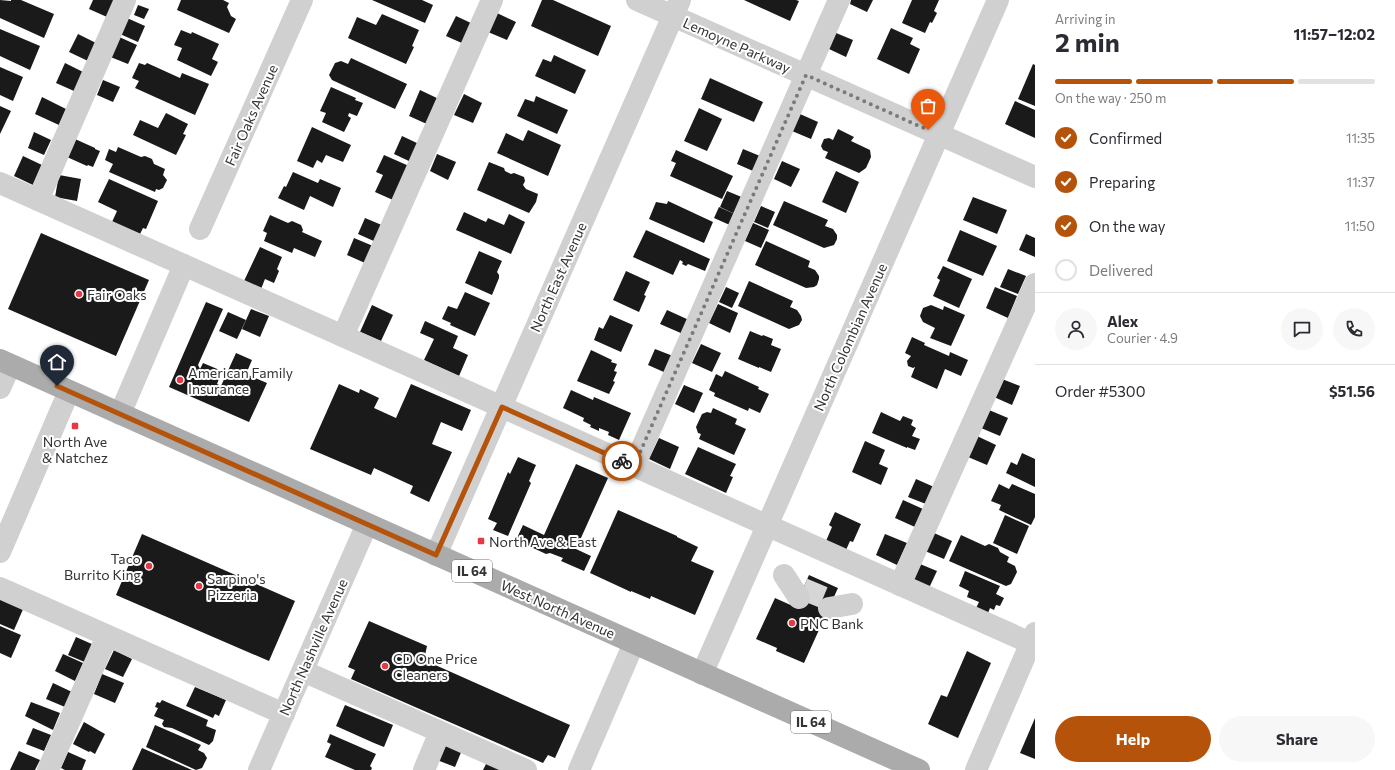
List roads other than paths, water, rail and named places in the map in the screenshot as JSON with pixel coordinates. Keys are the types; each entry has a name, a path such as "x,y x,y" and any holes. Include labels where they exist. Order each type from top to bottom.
{"main road":[{"name":"West North Avenue","path":"5,363 634,643 907,768"}],"street":[{"path":"38,200 124,0"},
{"name":"Fair Oaks Avenue","path":"200,229 302,0"},
{"path":"343,336 492,0"},
{"name":"Lemoyne Parkway","path":"637,0 677,8 806,75 1035,177"},
{"path":"634,466 839,0"},
{"name":"North Colombian Avenue","path":"702,674 998,0"},
{"name":"North East Avenue","path":"436,555 677,8"},
{"path":"0,183 900,585 1034,641 976,770"},
{"path":"120,414 184,265"},
{"path":"900,585 1035,284"},
{"path":"0,388 5,363"},
{"path":"0,552 69,391"},
{"name":"North Nashville Avenue","path":"259,770 367,524"},
{"path":"784,575 802,590"},
{"path":"0,588 284,714"},
{"path":"48,770 107,636"},
{"path":"579,770 634,643"},
{"path":"303,671 526,770"},
{"path":"424,770 440,732"}],"tunnel":[{"path":"803,589 832,601"}],"place":[{"name":"Fair Oaks","path":"79,294"},
{"name":"American Family Insurance","path":"180,380"},
{"name":"North Ave & Natchez","path":"75,426"},
{"name":"North Ave & East","path":"481,541"},
{"name":"Taco Burrito King","path":"149,566"},
{"name":"Sarpino's Pizzeria","path":"199,586"},
{"name":"PNC Bank","path":"792,623"},
{"name":"CD One Price Cleaners","path":"385,666"}]}
